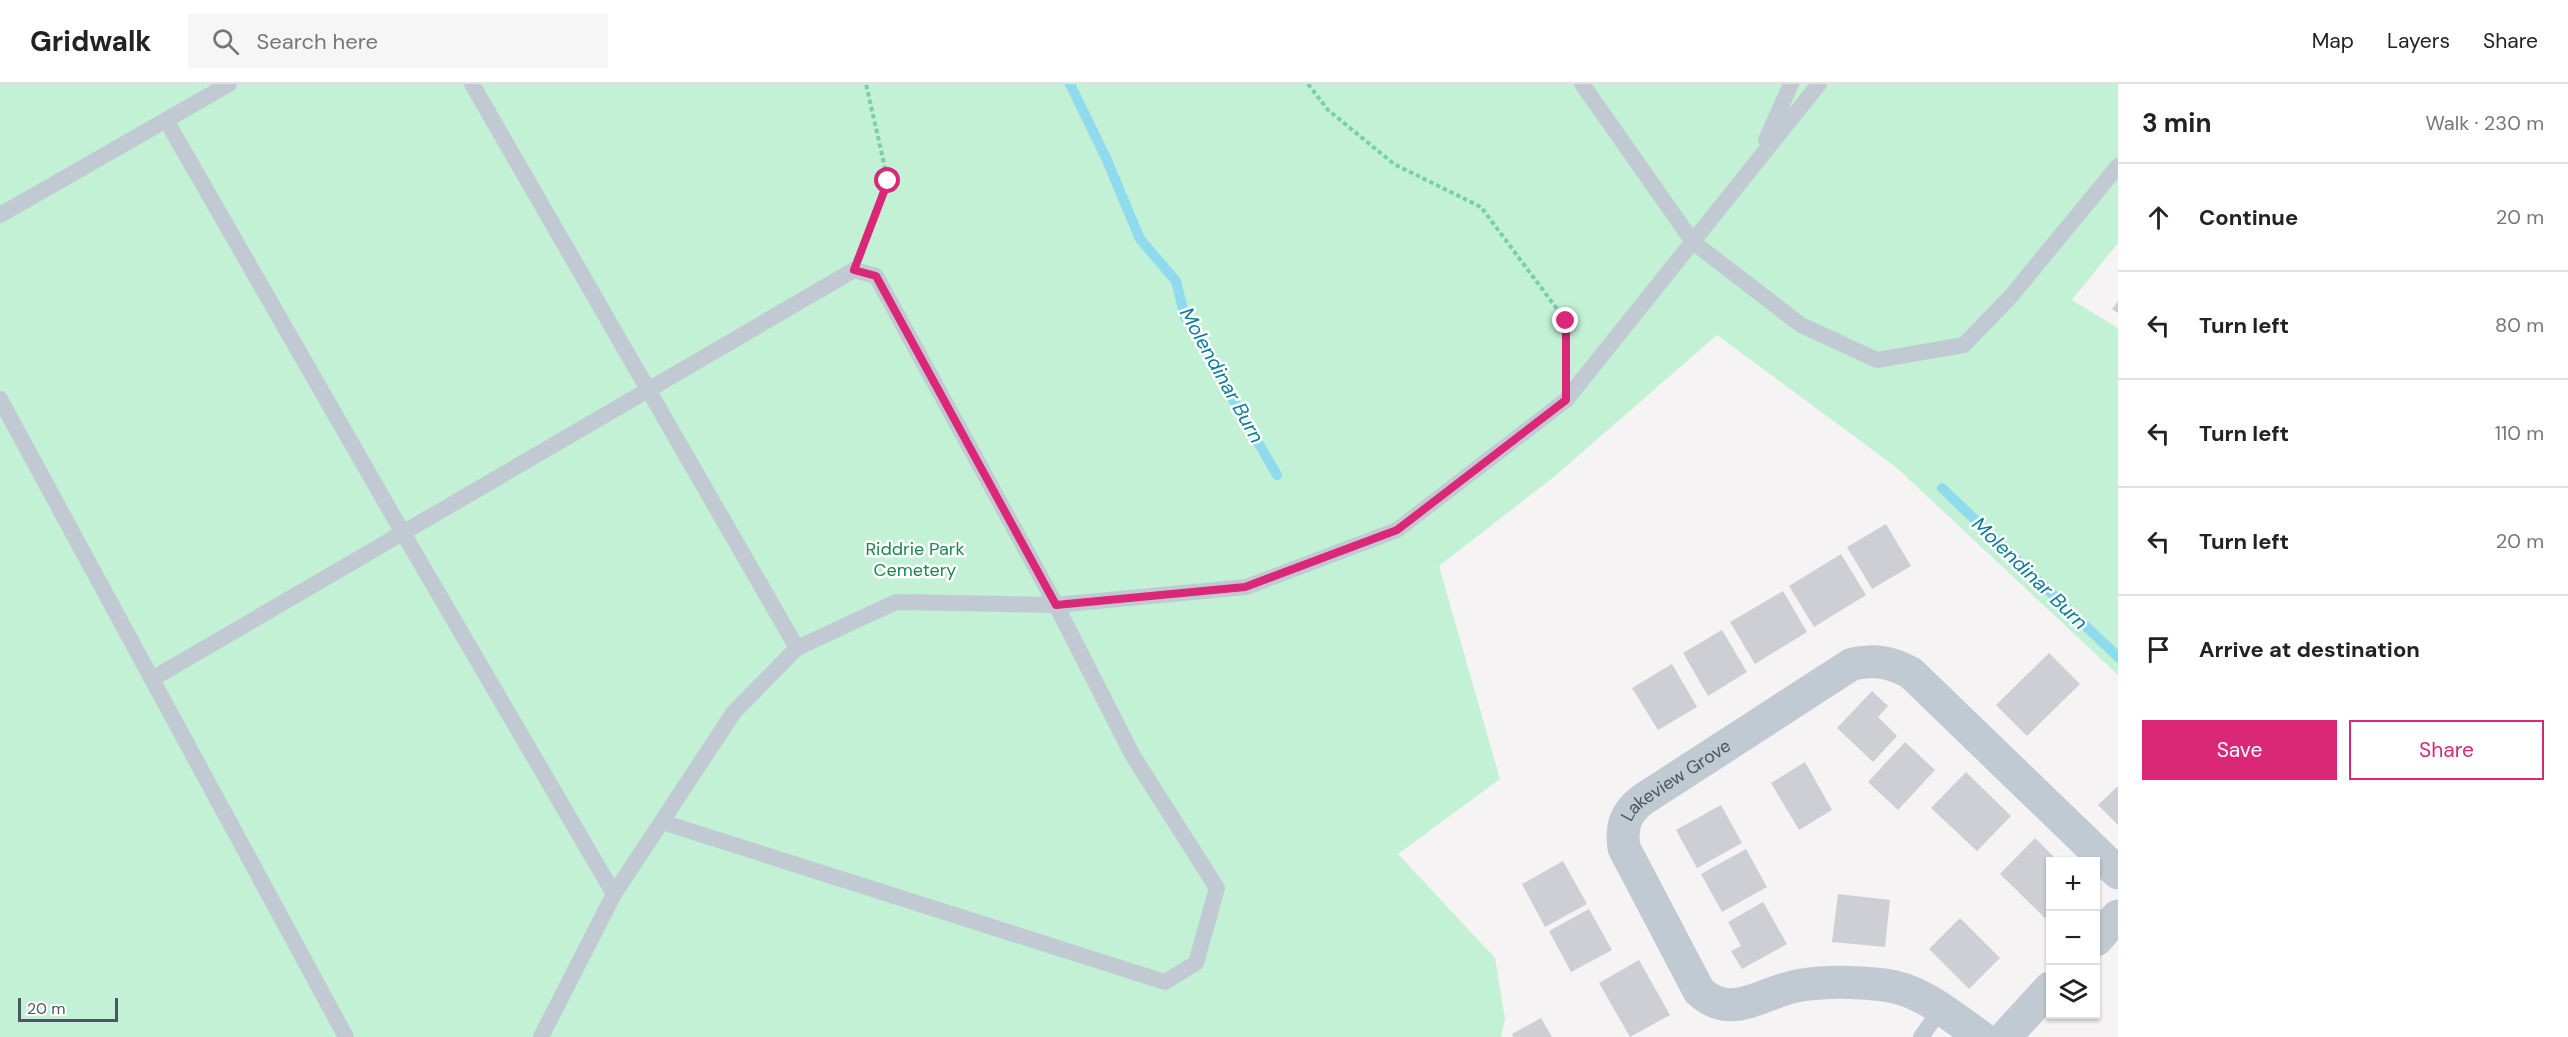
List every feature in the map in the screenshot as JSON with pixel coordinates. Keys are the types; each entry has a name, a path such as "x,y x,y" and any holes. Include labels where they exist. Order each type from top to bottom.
{"street":[{"name":"Lakeview Grove","path":"1981,1037 1917,995 1886,985 1820,983 1799,985 1742,1004 1729,1006 1716,1004 1699,991 1623,848 1622,836 1627,815 1642,800 1852,664 1877,661 1890,663 1911,673 2118,873"},
{"path":"2100,936 2118,916"},
{"path":"2005,1037 2046,992"}],"lane":[{"path":"0,215 229,84"},
{"path":"472,84 797,648"},
{"path":"1582,84 1692,242 1801,325 1877,360 1964,345 2011,296 2118,166"},
{"path":"1756,162 1791,84"},
{"path":"541,1037 614,894 734,712 797,648 896,602 1056,605 1245,587 1397,530 1566,400 1819,84"},
{"path":"166,120 614,894"},
{"path":"152,679 854,270 876,276 1056,605 1133,756 1217,888 1196,963 1165,982 662,822"},
{"path":"0,399 346,1037"},
{"path":"1921,1037 1941,1010"}],"path":[{"path":"854,270 888,181 866,84"},
{"path":"1308,84 1328,110 1394,164 1481,207 1566,321 1566,400"}],"green space":[{"name":"Riddrie Park Cemetery","path":"0,84 2118,84 2118,243 2072,300 2118,328 2118,675 1897,468 1717,335 1555,476 1439,566 1500,779 1398,854 1495,958 1505,1019 1501,1037 0,1037"}],"building":[{"path":"2118,301 2118,313 2112,309"},
{"path":"1886,524 1911,566 1872,589 1847,547"},
{"path":"1841,554 1866,595 1814,627 1789,586"},
{"path":"1783,591 1807,632 1755,664 1730,622"},
{"path":"1722,630 1747,672 1708,696 1683,653"},
{"path":"2049,653 2080,684 2027,736 1996,705"},
{"path":"1672,664 1697,707 1658,730 1632,688"},
{"path":"1872,691 1888,706 1878,717 1897,736 1873,762 1837,728"},
{"path":"1905,742 1935,770 1898,810 1868,782"},
{"path":"1805,762 1832,810 1799,830 1771,783"},
{"path":"1966,772 2011,816 1977,851 1931,808"},
{"path":"2118,786 2118,825 2098,805"},
{"path":"1721,805 1742,843 1697,868 1676,830"},
{"path":"2035,838 2054,857 2046,857 2045,918 2000,874"},
{"path":"1746,849 1767,887 1722,912 1701,874"},
{"path":"1563,861 1587,904 1545,927 1522,884"},
{"path":"1838,894 1890,900 1885,947 1832,942"},
{"path":"1763,902 1787,944 1742,969 1731,951 1741,946 1728,922"},
{"path":"1589,909 1612,950 1571,972 1549,931"},
{"path":"1960,918 2000,958 1969,989 1929,949"},
{"path":"1639,960 1670,1015 1630,1037 1599,983"},
{"path":"1541,1018 1552,1037 1513,1037 1512,1034"}],"waterway":[{"name":"Molendinar Burn","path":"1070,84 1106,158 1140,239 1176,281 1185,317 1277,475"},
{"name":"Molendinar Burn","path":"1942,488 2118,657"}],"route":[{"path":"888,181 854,270 876,276 1056,605 1245,587 1397,530 1566,400 1566,321"}]}
